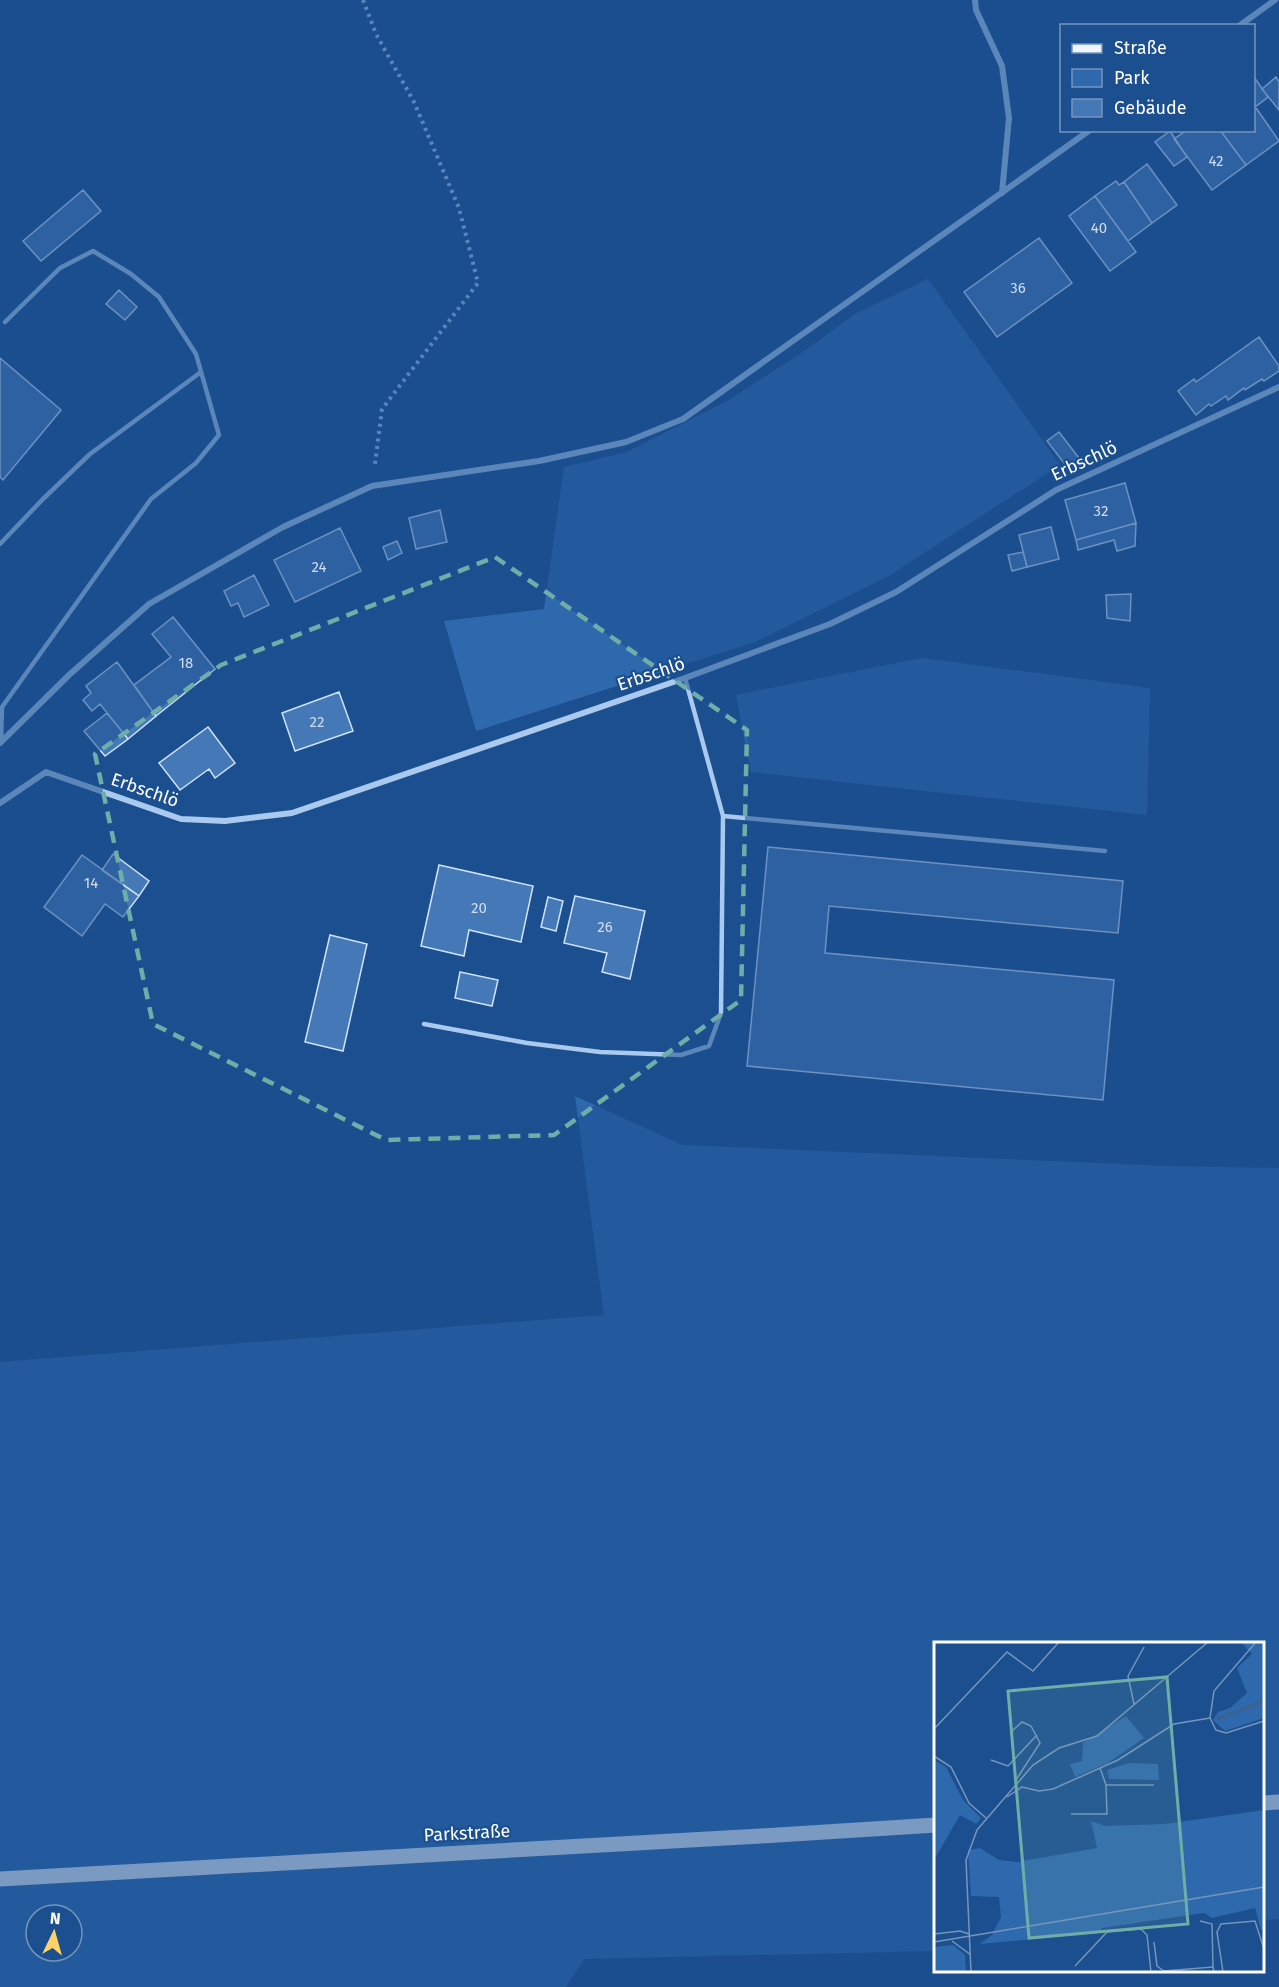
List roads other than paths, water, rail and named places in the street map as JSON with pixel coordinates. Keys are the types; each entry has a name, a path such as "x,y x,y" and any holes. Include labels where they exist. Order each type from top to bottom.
{"main road":[{"path":"1264,1803 1279,1802"},
{"name":"Parkstraße","path":"0,1879 934,1825"}],"street":[{"path":"975,0 976,10 1002,66 1009,118 1002,193"},
{"path":"1242,24 1275,0"},
{"path":"1,742 69,675 149,604 283,527 372,486 539,460 626,442 683,419 1087,132"},
{"name":"Erbschlö","path":"0,803 46,772 181,819 225,821 292,813 685,678 830,624 896,592 1056,490 1279,387"}],"lane":[{"path":"1,742 2,707 151,499 196,463 219,435 195,354 159,297 131,274 93,251 60,268 5,322"},
{"path":"0,544 90,454 201,372"},
{"path":"424,1024 527,1043 600,1052 681,1055 709,1046 721,1013 723,816 685,678"},
{"path":"723,816 1105,851"}]}
